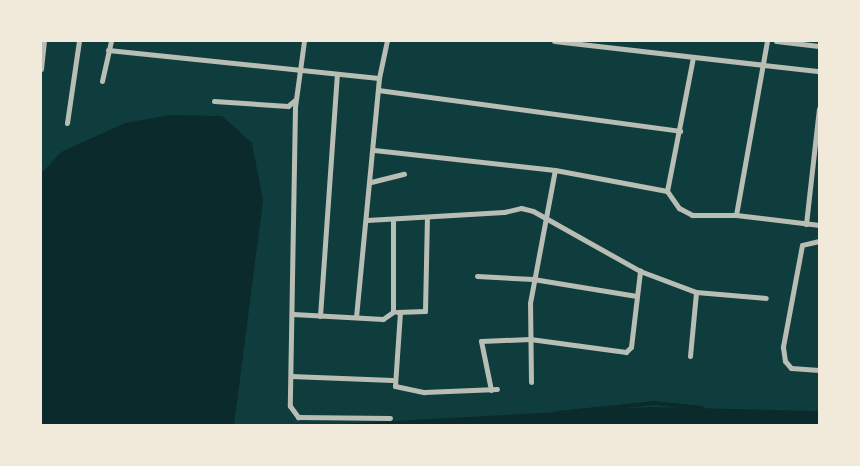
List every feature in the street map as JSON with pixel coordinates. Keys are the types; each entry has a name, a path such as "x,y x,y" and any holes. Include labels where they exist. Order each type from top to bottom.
{"street":[{"path":"41,69 44,41"},
{"path":"67,123 79,41"},
{"path":"102,81 111,41"},
{"path":"304,41 297,71 295,100 290,406 298,417 390,418"},
{"path":"356,317 371,182 379,78 386,41"},
{"path":"554,41 819,71"},
{"path":"736,215 767,41"},
{"path":"776,41 819,46"},
{"path":"108,50 379,78"},
{"path":"667,191 693,57"},
{"path":"320,316 337,75"},
{"path":"378,90 680,131"},
{"path":"214,101 288,106 295,100"},
{"path":"806,224 819,109"},
{"path":"374,150 555,170 667,191 679,208 692,215 736,215 819,225"},
{"path":"531,382 530,340 533,279 555,170"},
{"path":"371,182 404,174"},
{"path":"367,220 393,221 521,208 533,211 640,271 696,292 766,298"},
{"path":"293,314 383,319 393,312 425,311 428,217"},
{"path":"393,221 393,312"},
{"path":"819,241 802,245 783,348 785,362 791,368 819,370"},
{"path":"490,390 481,341 530,340 626,352 631,347 640,271"},
{"path":"478,276 533,279 637,296"},
{"path":"690,356 696,292"},
{"path":"400,312 395,386 424,392 497,389"},
{"path":"291,376 392,380"}],"water":[{"path":"170,115 222,116 252,143 263,201 234,425 41,425 41,174 61,152 125,123"},
{"path":"652,407 819,411 819,425 320,425"}],"waterway":[{"path":"557,413 654,403 702,408"}]}
